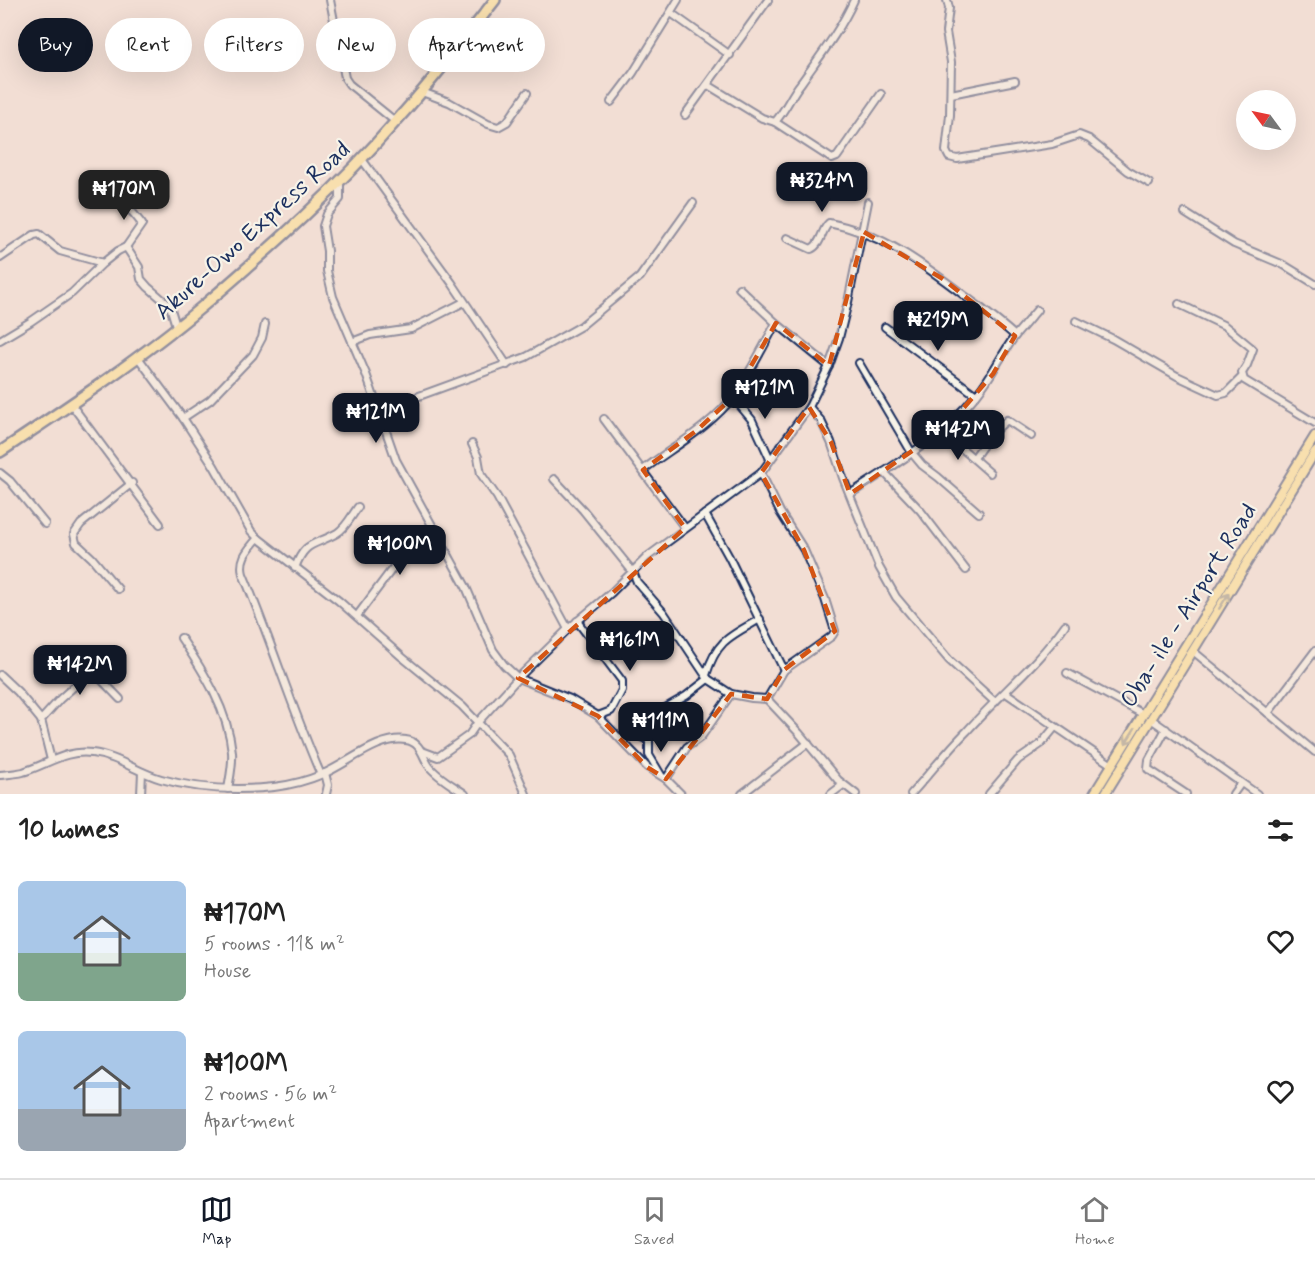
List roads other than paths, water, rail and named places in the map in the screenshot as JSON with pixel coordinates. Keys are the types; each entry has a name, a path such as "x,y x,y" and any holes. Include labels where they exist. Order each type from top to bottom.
{"highway":[{"name":"Akure-Owo Express Road","path":"0,452 71,404 202,307 340,181 422,92 495,0"}],"main road":[{"name":"Oba- ile - Airport Road","path":"1099,793 1151,719 1193,651 1315,436"},
{"name":"Oba- ile - Airport Road","path":"1099,793 1112,765 1176,660 1276,507 1315,452"},
{"path":"1176,660 1184,665"}],"street":[{"path":"330,0 345,78 349,84 396,122"},
{"path":"611,102 633,73 678,0"},
{"path":"685,115 768,0"},
{"path":"775,122 799,84 820,59 854,0"},
{"path":"947,0 946,32 951,62 946,151 949,157 957,159 1048,144 1079,135 1089,139 1128,171 1149,183"},
{"path":"671,13 730,55"},
{"path":"951,94 1016,81"},
{"path":"708,85 775,122 832,159 837,157 881,94"},
{"path":"422,92 449,102 488,124 498,127 507,122 528,93"},
{"path":"361,158 507,365"},
{"path":"340,181 341,195 327,214 323,226 327,271 333,297 396,460 466,587 494,650 518,678 570,699 598,716 647,767 664,777"},
{"path":"0,340 72,292 103,263 126,247 142,224 116,195"},
{"path":"0,776 22,772 74,753 92,752 142,772 205,791 228,789 260,791 323,774 393,739 412,741 422,751 434,757 442,756 469,735 518,678 647,557 761,473 808,407 829,366 839,338 864,232 868,202"},
{"path":"378,411 507,365 581,326 626,291 655,258 693,203"},
{"path":"1185,213 1233,244 1284,266 1315,284"},
{"path":"787,238 811,249 819,243 825,226 829,223 864,232 892,244 1016,336"},
{"path":"0,258 39,234 60,251 103,263"},
{"path":"126,247 139,267 141,279 170,306 176,326"},
{"path":"739,288 776,323 829,366"},
{"path":"352,342 370,335 411,329 464,302"},
{"path":"1076,321 1113,339 1177,376 1218,395 1226,393 1242,377 1253,349 1225,326 1179,304"},
{"path":"850,494 942,430 993,374 1016,336 1037,310"},
{"path":"643,470 696,431 733,397 776,323"},
{"path":"183,418 210,400 254,355 265,324"},
{"path":"885,327 976,395"},
{"path":"136,356 183,418 214,466 251,531 357,616 402,657 462,706 509,755 526,794"},
{"path":"859,363 912,453 922,465 979,513"},
{"path":"1242,377 1315,423"},
{"path":"733,397 752,420 770,459"},
{"path":"71,404 132,483 160,524"},
{"path":"808,407 821,421 831,442 879,567 896,597 949,660 995,702"},
{"path":"604,419 685,528"},
{"path":"974,458 991,434 1007,420 1031,436"},
{"path":"942,430 990,472"},
{"path":"472,444 478,457 481,474 497,497 568,629"},
{"path":"884,472 926,516 966,570"},
{"path":"0,473 10,481 45,524"},
{"path":"761,473 780,512 804,550 825,599 835,631 832,636 784,670 767,699"},
{"path":"554,479 583,510 633,572 637,582 664,613 707,677 731,694 767,699 843,785 856,794"},
{"path":"118,589 76,543 74,534 81,524 132,483"},
{"path":"295,568 300,554 319,541 340,532 358,507"},
{"path":"705,514 729,557 784,670"},
{"path":"357,616 406,549 435,529"},
{"path":"258,538 242,558 243,574 306,740 328,785 326,794"},
{"path":"681,794 664,777 649,755 649,740 643,738 638,729 646,719 686,696 707,677 722,642 760,619"},
{"path":"577,621 622,681 622,690 615,705 609,713 598,716"},
{"path":"911,794 967,730 1006,693 1065,625"},
{"path":"181,638 202,671 221,708 232,754 228,789"},
{"path":"1193,651 1315,752"},
{"path":"1268,713 1315,651"},
{"path":"41,720 60,699 88,674 94,672 120,699"},
{"path":"1067,673 1143,714"},
{"path":"0,675 18,692 41,720 51,760"},
{"path":"1006,693 1112,765"},
{"path":"664,777 687,747 701,737 731,694"},
{"path":"1151,719 1257,794"},
{"path":"989,794 1013,765 1041,744 1055,727"},
{"path":"1166,729 1149,760 1148,769 1186,794"},
{"path":"742,794 808,743"},
{"path":"422,751 429,766 465,794"},
{"path":"141,794 142,772"},
{"path":"1233,794 1241,783"},
{"path":"831,794 843,785"}]}
